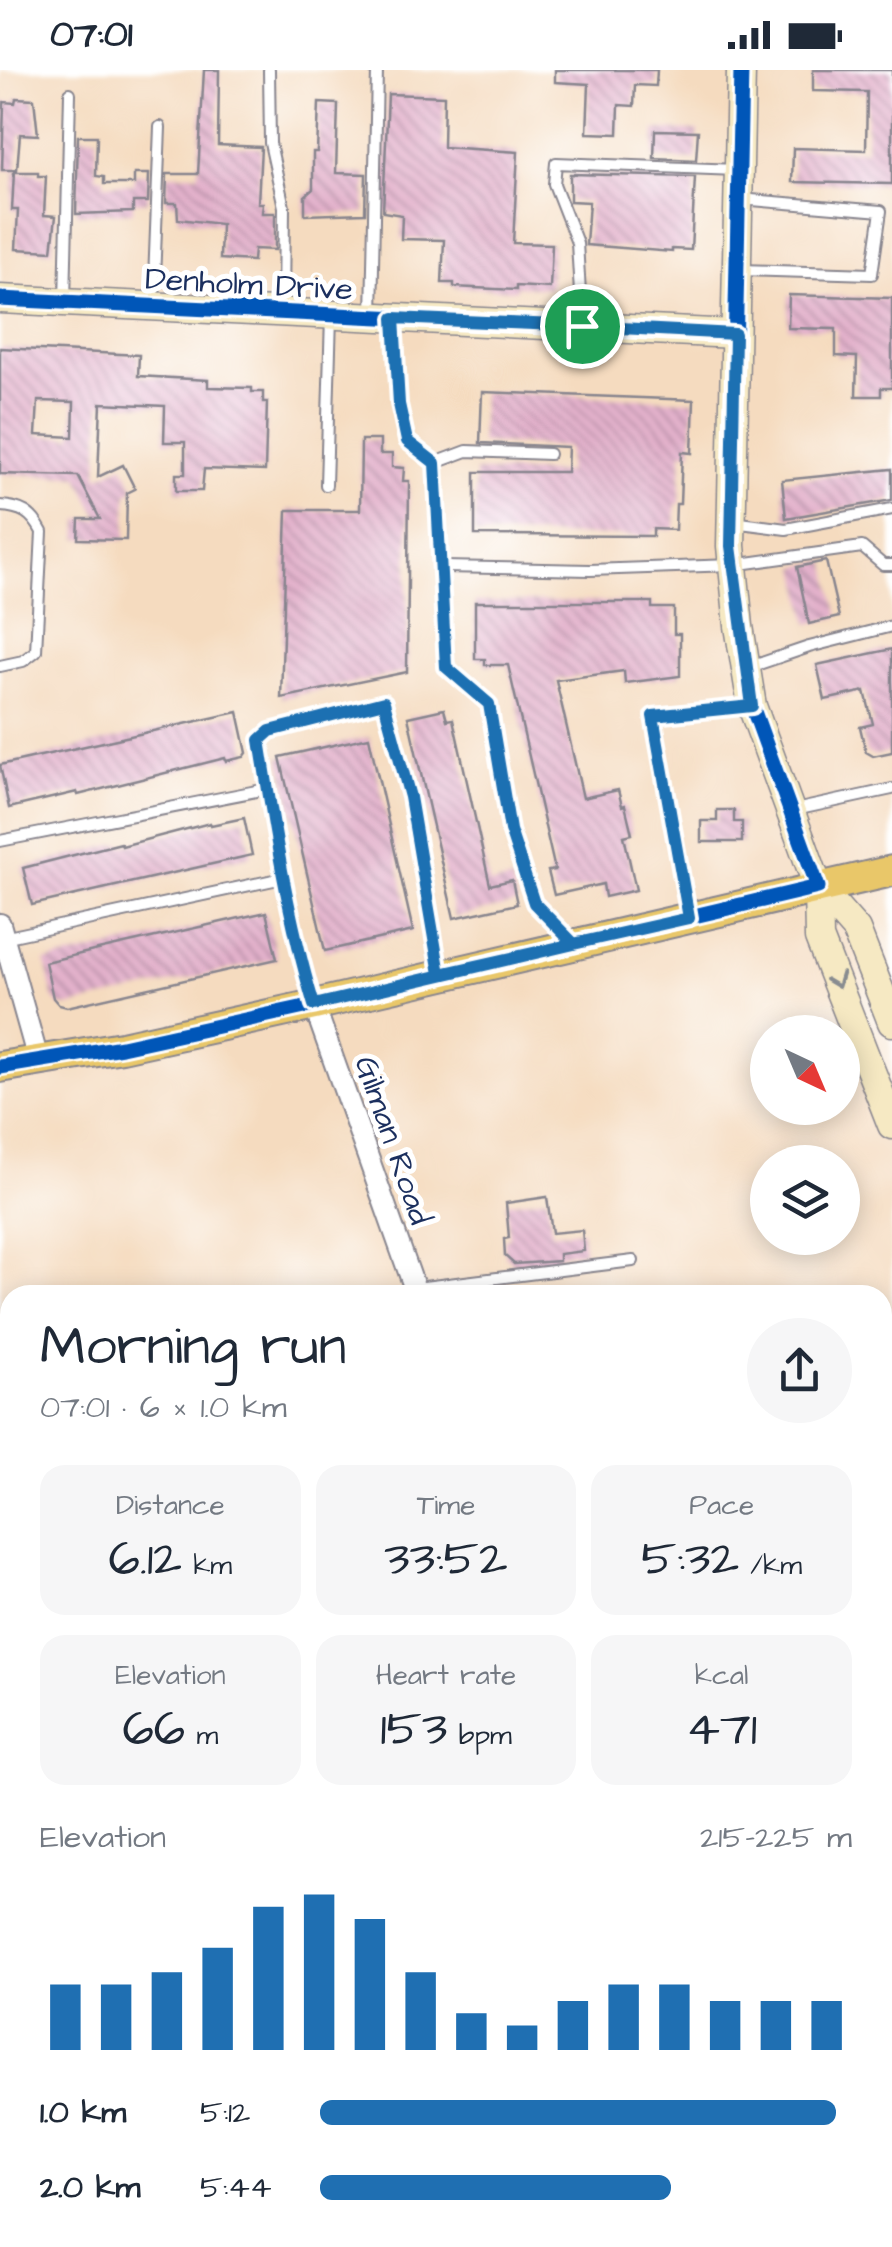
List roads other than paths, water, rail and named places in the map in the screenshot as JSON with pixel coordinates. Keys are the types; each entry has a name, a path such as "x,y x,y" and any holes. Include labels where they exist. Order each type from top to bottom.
{"main road":[{"path":"742,70 732,522 733,565 746,668 752,706 818,887 819,938 892,1125"},
{"name":"Denholm Drive","path":"0,299 735,334"},
{"path":"0,1067 314,1005 892,871"},
{"path":"818,887 856,930 892,1022"}],"street":[{"path":"2,931 39,1062"},
{"name":"Gilman Road","path":"314,1005 414,1285"}],"lane":[{"path":"269,70 270,142 284,207 283,312"},
{"path":"377,70 383,317 397,371 407,441 435,463 446,667 489,704 510,830 534,903 574,944"},
{"path":"65,302 70,94"},
{"path":"153,306 160,127"},
{"path":"582,326 577,243 554,184 556,164 739,170"},
{"path":"737,270 872,274 881,211 738,199"},
{"path":"326,485 331,315"},
{"path":"435,463 467,451 549,454"},
{"path":"0,506 16,507 34,516 42,532 36,652 0,666"},
{"path":"732,522 786,529 892,508"},
{"path":"443,567 590,570 733,565 862,547 883,565 892,565"},
{"path":"746,668 892,626"},
{"path":"314,1005 283,878 260,740 270,731 384,702 410,797 440,974"},
{"path":"689,918 653,716 752,706"},
{"path":"790,811 892,788"},
{"path":"0,841 268,789"},
{"path":"2,931 283,878"},
{"path":"466,1285 632,1262"}]}
